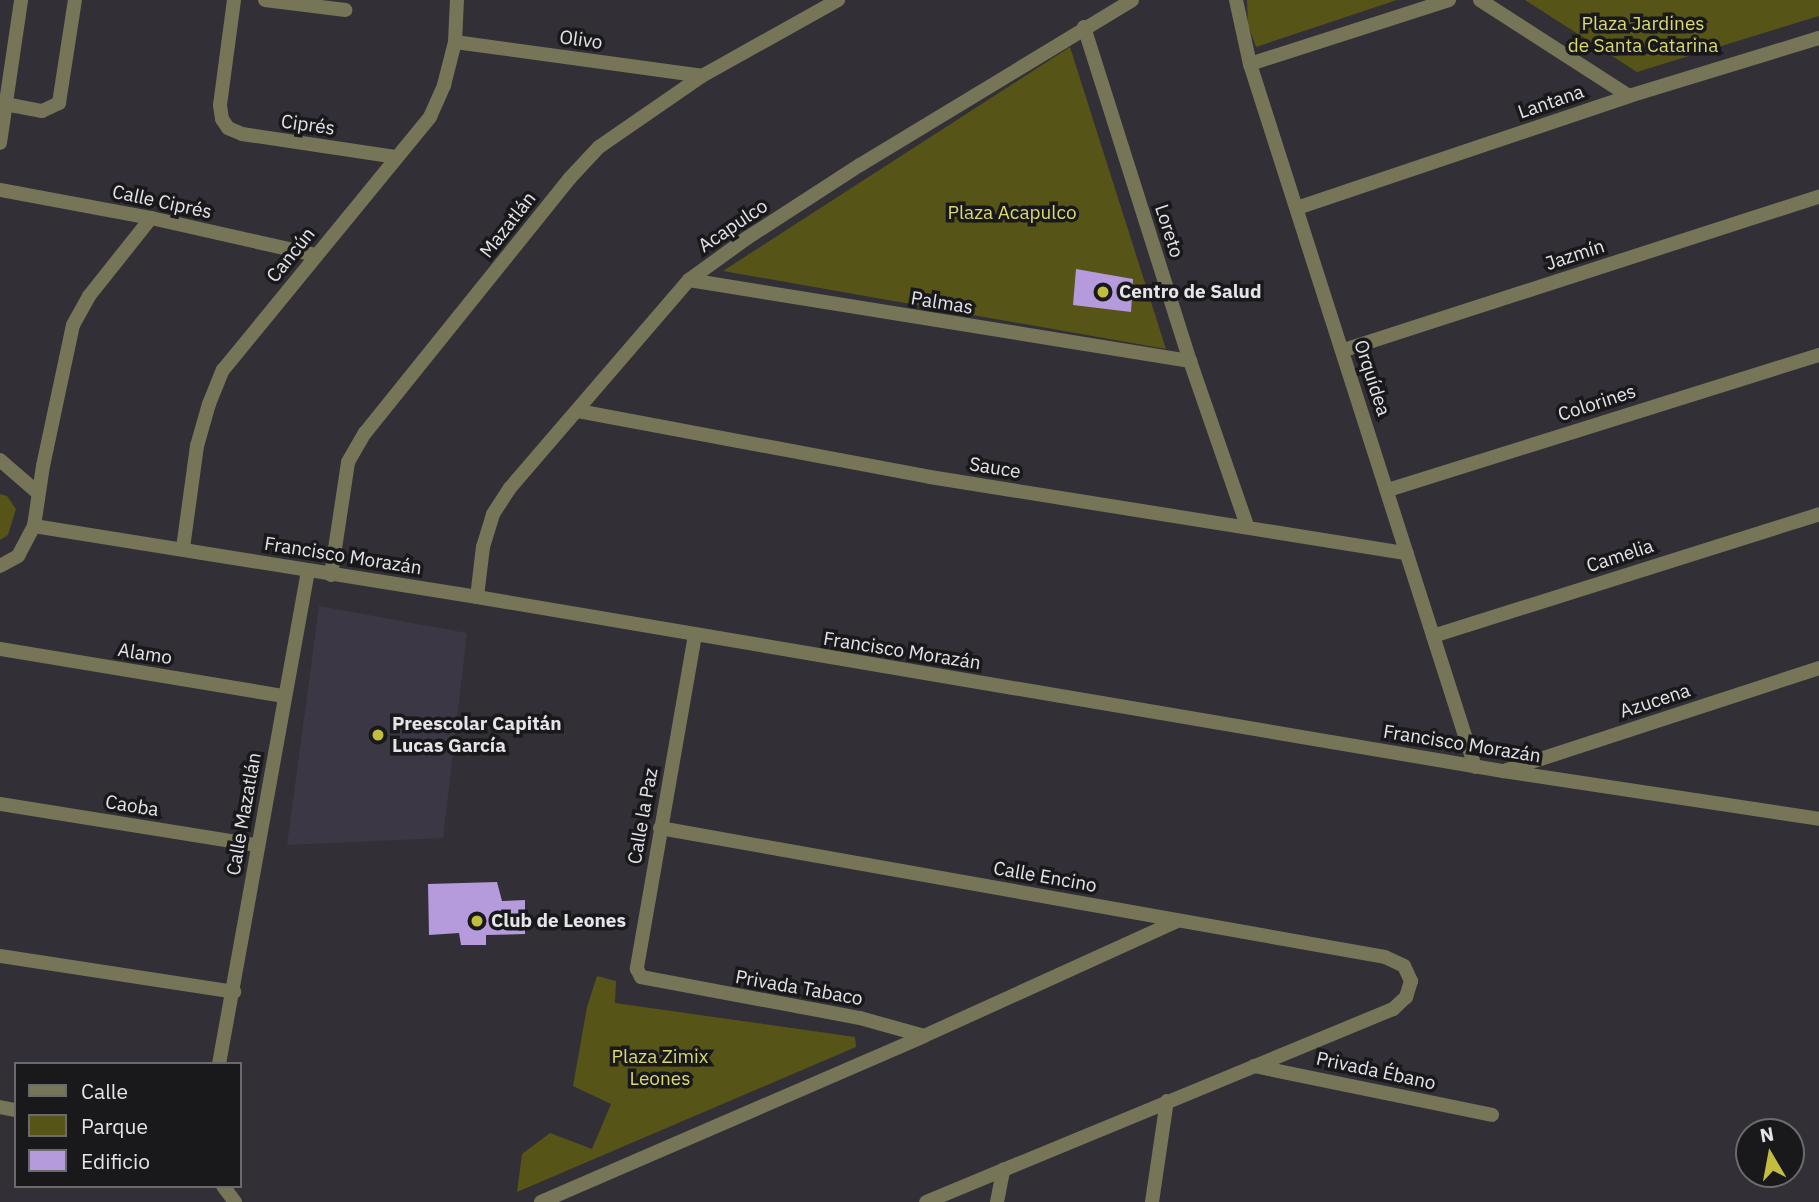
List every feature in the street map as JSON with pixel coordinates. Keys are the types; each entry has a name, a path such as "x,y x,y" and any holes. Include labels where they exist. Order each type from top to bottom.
{"street":[{"path":"0,143 3,104 21,0"},
{"path":"3,104 42,111 60,103 75,0"},
{"name":"Ciprés","path":"234,0 222,85 222,119 228,128 242,134 395,157"},
{"path":"265,0 345,10"},
{"name":"Cancún","path":"183,548 197,446 209,404 223,370 430,117 444,85 455,42 457,0"},
{"name":"Mazatlán","path":"331,575 348,462 365,433 570,178 600,146 702,76 838,0"},
{"name":"Acapulco","path":"477,597 483,547 493,514 510,488 689,280 849,172 1132,0"},
{"name":"Orquídea","path":"1236,0 1250,64 1344,350 1475,766"},
{"path":"1250,64 1449,0"},
{"path":"1480,0 1629,96"},
{"name":"Loreto","path":"1084,27 1190,361 1247,526"},
{"name":"Lantana","path":"1297,208 1629,96 1819,38"},
{"name":"Olivo","path":"455,42 702,76"},
{"name":"Calle Ciprés","path":"0,190 151,218 315,255"},
{"name":"Jazmín","path":"1344,350 1819,197"},
{"path":"0,566 18,556 34,526 38,494 73,325 89,296 151,218"},
{"name":"Palmas","path":"689,280 1190,361"},
{"name":"Colorines","path":"1388,490 1819,355"},
{"name":"Sauce","path":"578,411 930,477 1407,553"},
{"path":"0,460 38,494"},
{"name":"Camelia","path":"1433,636 1819,514"},
{"name":"Francisco Morazán","path":"34,526 477,597 1503,771 1819,819"},
{"name":"Calle Mazatlán","path":"219,1062 308,571"},
{"name":"Calle la Paz","path":"665,984 641,977 637,969 695,635"},
{"name":"Alamo","path":"0,649 284,696"},
{"name":"Azucena","path":"1503,771 1819,668"},
{"name":"Caoba","path":"0,804 257,845"},
{"name":"Calle Encino","path":"660,828 1385,957 1404,966 1411,981 1406,996 1393,1009 1252,1065"},
{"path":"541,1202 924,1037 1178,921"},
{"path":"0,956 234,992"},
{"name":"Privada Tabaco","path":"665,984 860,1018 924,1037"},
{"path":"926,1202 1252,1065"},
{"name":"Privada Ébano","path":"1252,1065 1492,1115"},
{"path":"1152,1202 1167,1101"},
{"path":"996,1202 1003,1170"}],"shaded area":[{"name":"Preescolar Capitán Lucas García","path":"319,606 467,633 443,838 287,845"}],"green space":[{"path":"1247,0 1397,0 1256,47 1248,25"},
{"name":"Plaza Jardines de Santa Catarina","path":"1525,0 1819,0 1819,16 1637,72"},
{"name":"Plaza Acapulco","path":"1070,47 1166,349 723,271"},
{"path":"0,494 7,496 16,509 8,535 0,540"},
{"name":"Plaza Zimix Leones","path":"597,976 616,981 615,1003 855,1037 856,1047 517,1192 522,1154 550,1133 592,1149 611,1104 573,1086 587,1007"}],"building":[{"name":"Centro de Salud","path":"1076,269 1133,279 1131,312 1073,305"},
{"name":"Club de Leones","path":"497,882 502,901 525,900 525,934 486,935 486,945 461,945 459,933 429,935 428,884"}],"place":[{"name":"Centro de Salud","path":"1103,292"},
{"name":"Preescolar Capitán Lucas García","path":"378,735"},
{"name":"Club de Leones","path":"477,921"}]}
